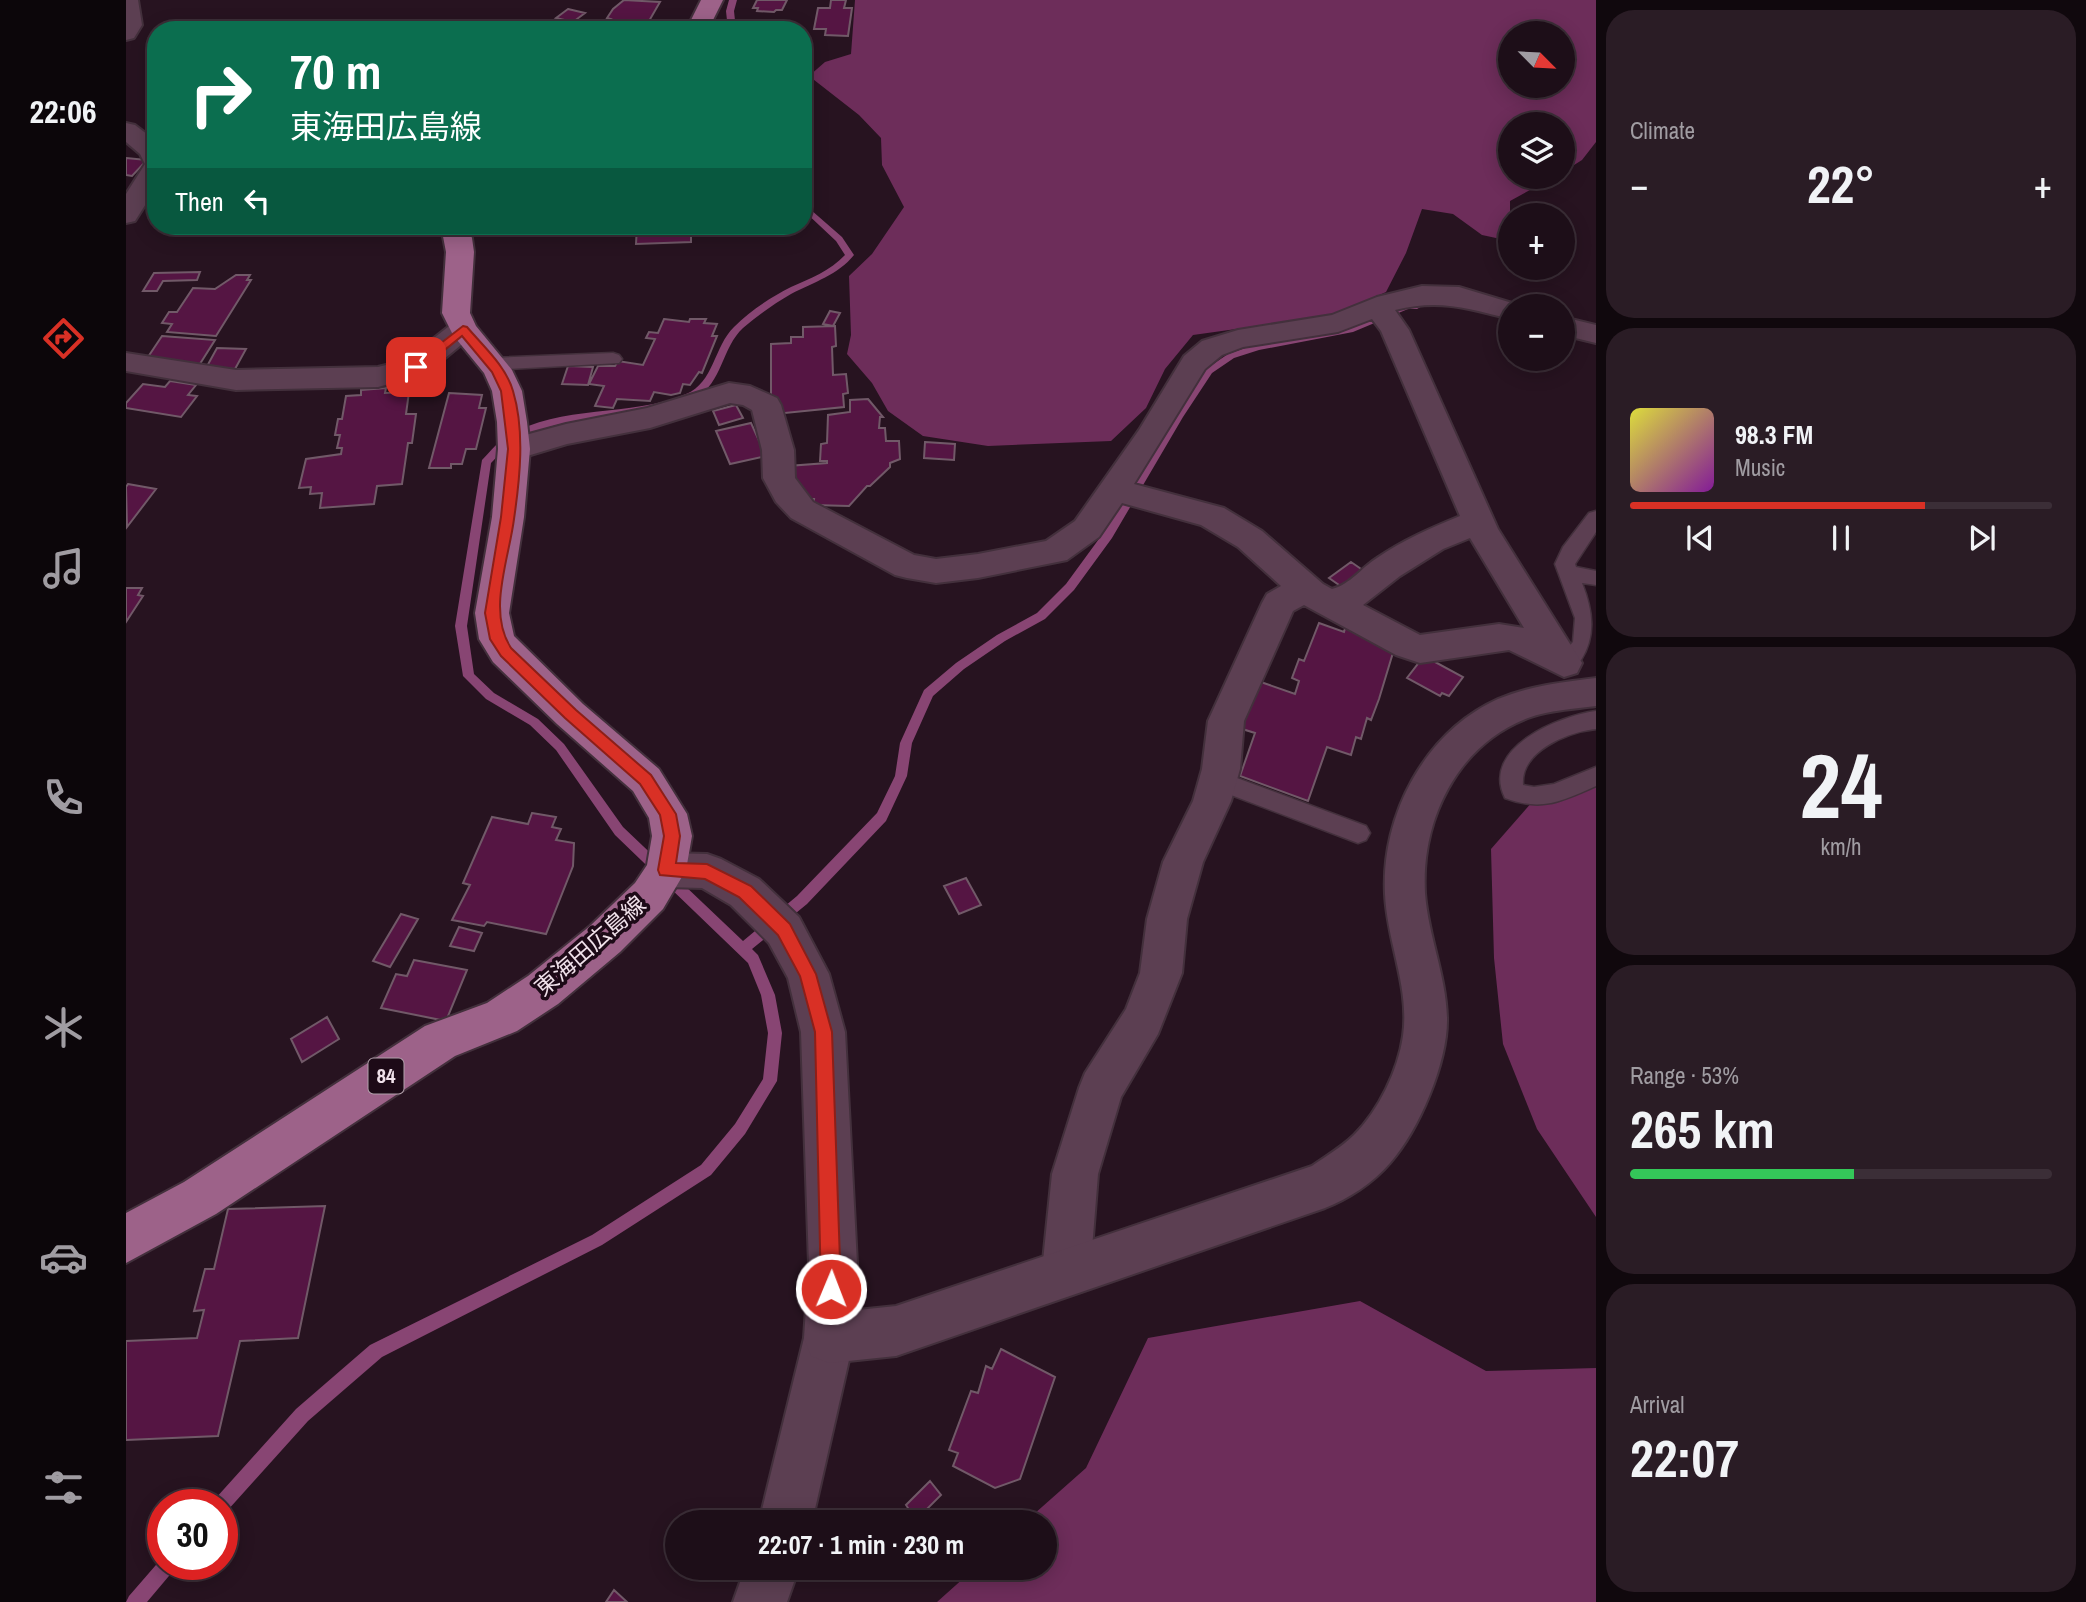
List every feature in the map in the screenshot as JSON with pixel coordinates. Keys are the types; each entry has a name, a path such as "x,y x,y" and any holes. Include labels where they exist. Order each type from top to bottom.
{"main road":[{"path":"702,21 712,0"},
{"name":"東海田広島線","path":"126,1239 200,1198 440,1041 512,1010 543,990 605,939 638,907 666,870 672,836 668,814 654,790 570,714 506,652 497,639 492,613 508,517 513,440 507,391 492,364 463,329 456,313 460,252 458,235"}],"street":[{"path":"126,33 131,25 127,0"},
{"path":"126,130 147,147"},
{"path":"126,215 147,182"},
{"path":"513,440 566,434 669,413 729,393 750,396 766,405 778,450 779,478 787,494 802,510 907,566 936,571 1018,560 1055,551 1087,529 1194,363 1212,348 1238,339 1338,323 1378,307 1422,295 1459,296 1498,307"},
{"path":"1378,307 1395,330 1479,521 1585,692"},
{"path":"126,362 236,380 378,377 416,367 463,329"},
{"path":"1575,329 1596,334"},
{"path":"1114,490 1212,516 1250,540 1317,595 1397,640 1420,649 1509,637 1524,641 1544,654 1585,692"},
{"path":"1063,1273 1067,1261 1075,1174 1101,1088 1143,1020 1161,973 1167,919 1183,862 1212,801 1218,780 1226,721 1279,603 1317,595 1355,595 1388,567 1431,541 1479,521"},
{"path":"829,1338 896,1331 1325,1185 1375,1145 1409,1090 1424,1035 1422,979 1405,895 1407,838 1421,796 1458,744 1508,711 1550,698 1585,692"},
{"path":"666,870 707,872 745,892 784,930 808,974 824,1032 833,1264 829,1338 789,1510"},
{"path":"760,1602 768,1580"}],"lane":[{"path":"492,364 612,359"},
{"path":"1596,519 1570,552 1565,564 1585,618 1585,692 1550,733 1515,763 1511,779 1513,791 1523,797 1543,798 1596,776"},
{"path":"1568,573 1596,578"},
{"path":"1218,780 1358,833"}],"shaded area":[{"path":"855,0 1596,0 1596,142 1575,164 1575,112 1498,112 1498,189 1532,189 1510,203 1498,203 1498,238 1482,235 1453,214 1422,209 1406,253 1386,292 1336,315 1193,335 1165,369 1146,408 1111,441 988,446 923,436 888,411 872,383 847,354 851,335 849,276 872,254 904,207 882,165 881,138 859,115 812,78 812,73 825,62 851,54"},
{"path":"1596,782 1596,1217 1537,1129 1503,1044 1494,958 1491,849 1540,793"},
{"path":"1360,1301 1486,1371 1596,1368 1596,1602 937,1602 962,1580 1057,1580 1057,1510 1039,1510 1086,1468 1148,1338"}],"building":[{"path":"624,0 660,2 649,21 610,21 611,19 607,18"},
{"path":"757,0 787,0 782,10 774,12 757,11 758,8 753,8"},
{"path":"831,0 846,0 844,8 852,8 848,36 825,35 826,29 814,29 818,8 830,8"},
{"path":"568,9 585,13 574,21 556,18"},
{"path":"126,158 147,160 132,176 126,175"},
{"path":"636,235 691,235 691,242 636,244"},
{"path":"200,272 197,280 163,281 157,291 143,291 154,273"},
{"path":"236,275 250,275 247,280 251,280 216,336 167,332 172,324 162,323 169,312 177,312 193,288 215,289"},
{"path":"830,311 840,313 833,326 823,324"},
{"path":"664,319 689,322 690,319 706,319 704,323 717,324 712,336 717,336 702,373 699,372 690,385 683,384 680,393 671,395 654,392 650,401 617,399 613,408 595,406 604,386 589,384 598,366 615,366 618,361 643,365 655,339 646,338 649,332 658,333"},
{"path":"835,326 836,346 832,347 833,375 846,374 848,393 843,394 844,407 775,414 771,405 771,344 791,343 791,337 803,337 803,327"},
{"path":"162,336 215,340 198,367 146,360"},
{"path":"217,348 246,349 235,369 206,368"},
{"path":"568,366 593,367 588,385 562,384"},
{"path":"170,381 196,385 188,395 197,396 181,417 126,408 126,403 143,384 165,387"},
{"path":"386,388 385,393 409,392 406,414 416,414 412,443 408,443 402,484 377,486 374,504 320,508 322,493 310,494 311,487 299,488 306,459 341,454 342,448 337,448 340,435 335,435 338,419 342,419 346,396 361,395 361,390"},
{"path":"449,393 482,395 479,408 486,408 476,449 466,449 462,464 451,464 451,468 429,468"},
{"path":"868,399 883,417 880,417 879,428 885,428 886,441 899,441 900,459 890,463 890,467 849,506 813,505 814,499 797,499 788,466 827,463 820,461 821,444 827,443 828,415 850,412 850,400"},
{"path":"736,405 743,418 719,425 713,411"},
{"path":"751,423 766,456 730,464 716,431"},
{"path":"925,442 955,444 954,460 924,458"},
{"path":"128,484 156,489 127,527 126,487"},
{"path":"1351,562 1364,571 1342,587 1329,578"},
{"path":"126,588 142,588 138,595 143,596 126,622"},
{"path":"1319,623 1344,632 1346,625 1395,646 1379,699 1371,720 1367,718 1361,739 1356,737 1351,755 1327,747 1308,801 1240,776 1255,733 1239,728 1258,681 1295,694 1299,681 1292,678 1299,659 1304,661"},
{"path":"1424,656 1463,677 1449,696 1442,693 1440,696 1407,678"},
{"path":"532,813 556,817 552,827 561,829 556,840 574,843 573,866 546,934 487,922 484,926 452,920 470,885 463,883 492,817 528,824"},
{"path":"966,878 981,905 959,914 944,886"},
{"path":"401,914 418,919 390,967 373,961"},
{"path":"459,927 482,933 474,951 450,946"},
{"path":"414,960 467,970 446,1021 381,1008 396,974 407,976"},
{"path":"327,1017 339,1039 302,1062 291,1039"},
{"path":"325,1206 298,1338 240,1341 218,1436 126,1440 126,1341 197,1338 204,1310 194,1311 205,1269 214,1269 228,1209"},
{"path":"1001,1349 1055,1377 1020,1479 995,1488 953,1466 958,1453 949,1450 971,1391 978,1393 986,1366 992,1369"},
{"path":"930,1481 941,1495 926,1510 909,1510 906,1505"},
{"path":"614,1590 627,1602 606,1602"}],"waterway":[{"path":"731,21 733,0"},
{"path":"235,1489 302,1415 376,1351 597,1240 706,1170 740,1129 770,1081 775,1033 768,995 753,959 619,831 560,747 534,722 490,696 469,676 461,626 486,462 505,443 527,431 553,422 666,404 700,391 712,375 724,347 735,331 760,310 787,293 829,273 850,255 839,239 812,214"},
{"path":"743,949 802,900 882,817 901,776 906,743 928,693 960,666 1001,638 1041,616 1070,587 1108,535 1209,371 1231,356 1257,347 1350,330 1407,306 1417,306"},
{"path":"135,1602 154,1580"}],"route":[{"path":"416,367 463,329 497,370 507,391 514,449 508,517 492,613 497,639 506,652 570,714 646,780 668,814 672,836 666,870 707,872 745,892 784,930 808,974 824,1032 833,1264 831,1289"}]}
